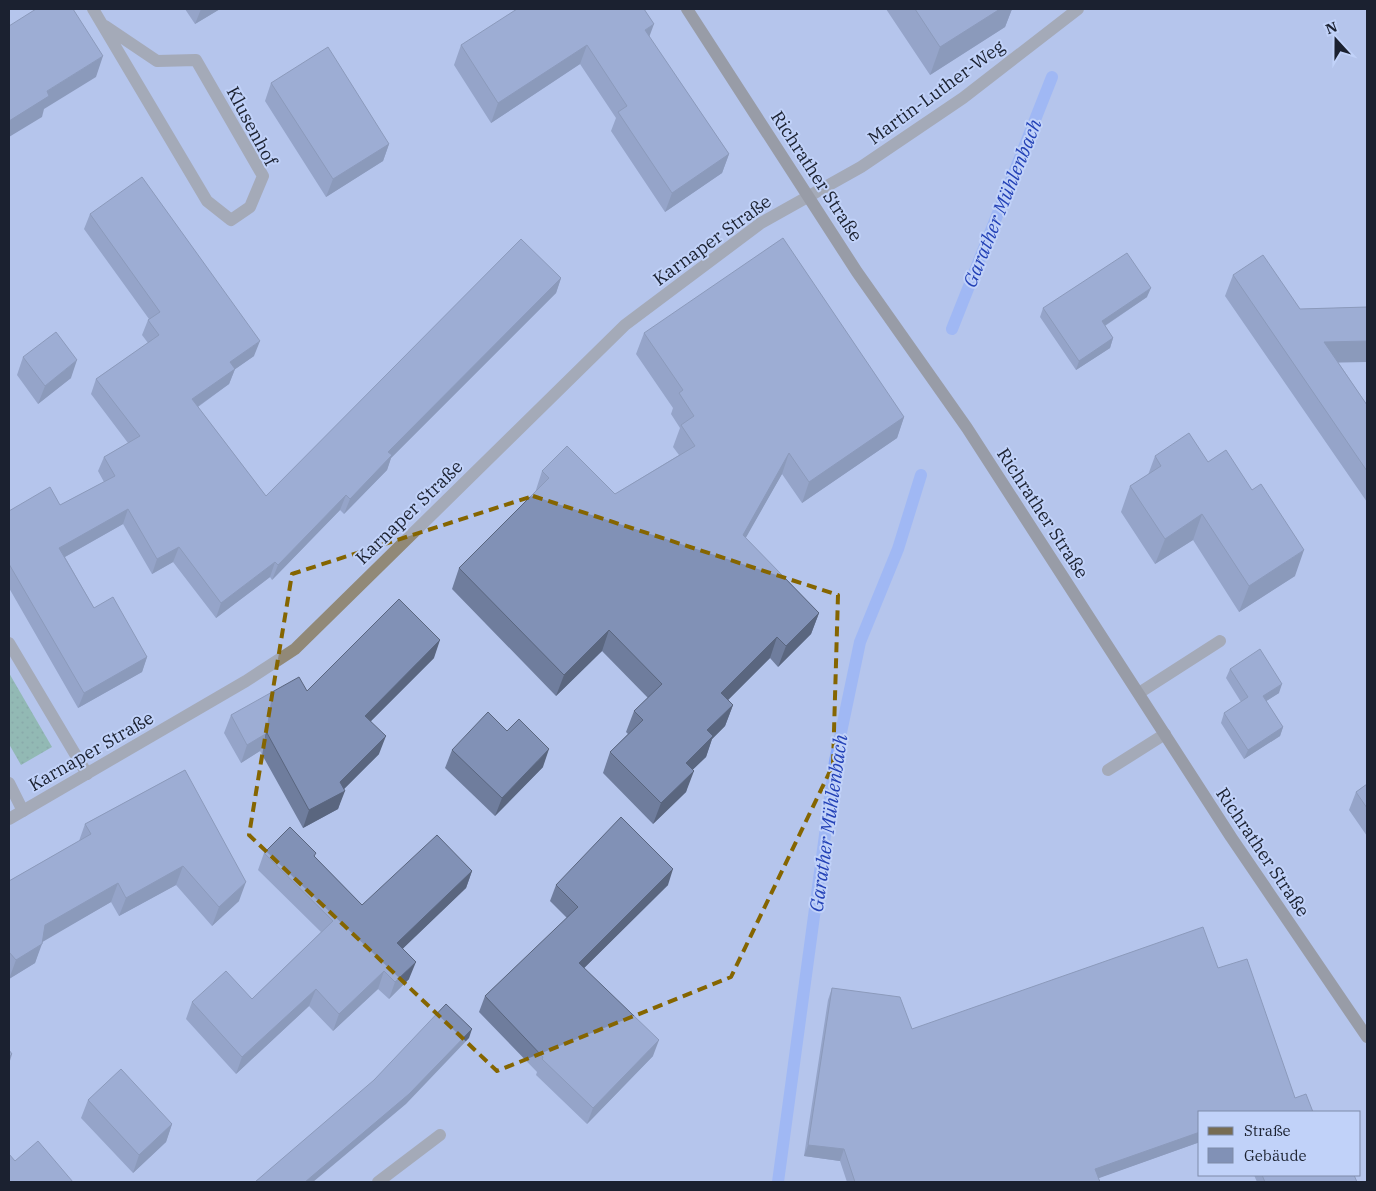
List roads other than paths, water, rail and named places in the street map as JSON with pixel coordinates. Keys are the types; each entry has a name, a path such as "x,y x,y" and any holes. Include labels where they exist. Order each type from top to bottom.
{"main road":[{"name":"Richrather Straße","path":"686,9 857,272 967,428 1231,837 1367,1037"}],"street":[{"name":"Klusenhof","path":"93,9 105,26 207,201 232,220 250,207 263,176 196,60 157,61 105,26"},
{"name":"Martin-Luther-Weg","path":"808,194 860,167 963,98 1078,9"},
{"name":"Karnaper Straße","path":"9,819 246,681 295,649 625,326 761,223 808,194"},
{"path":"1139,693 1220,641"},
{"path":"9,643 87,774"},
{"path":"1108,770 1165,734"},
{"path":"9,783 23,811"},
{"path":"378,1182 440,1134"}],"waterway":[{"name":"Garather Mühlenbach","path":"952,329 1052,77"},
{"name":"Garather Mühlenbach","path":"778,1182 835,761 860,642 898,549 921,475"}]}
